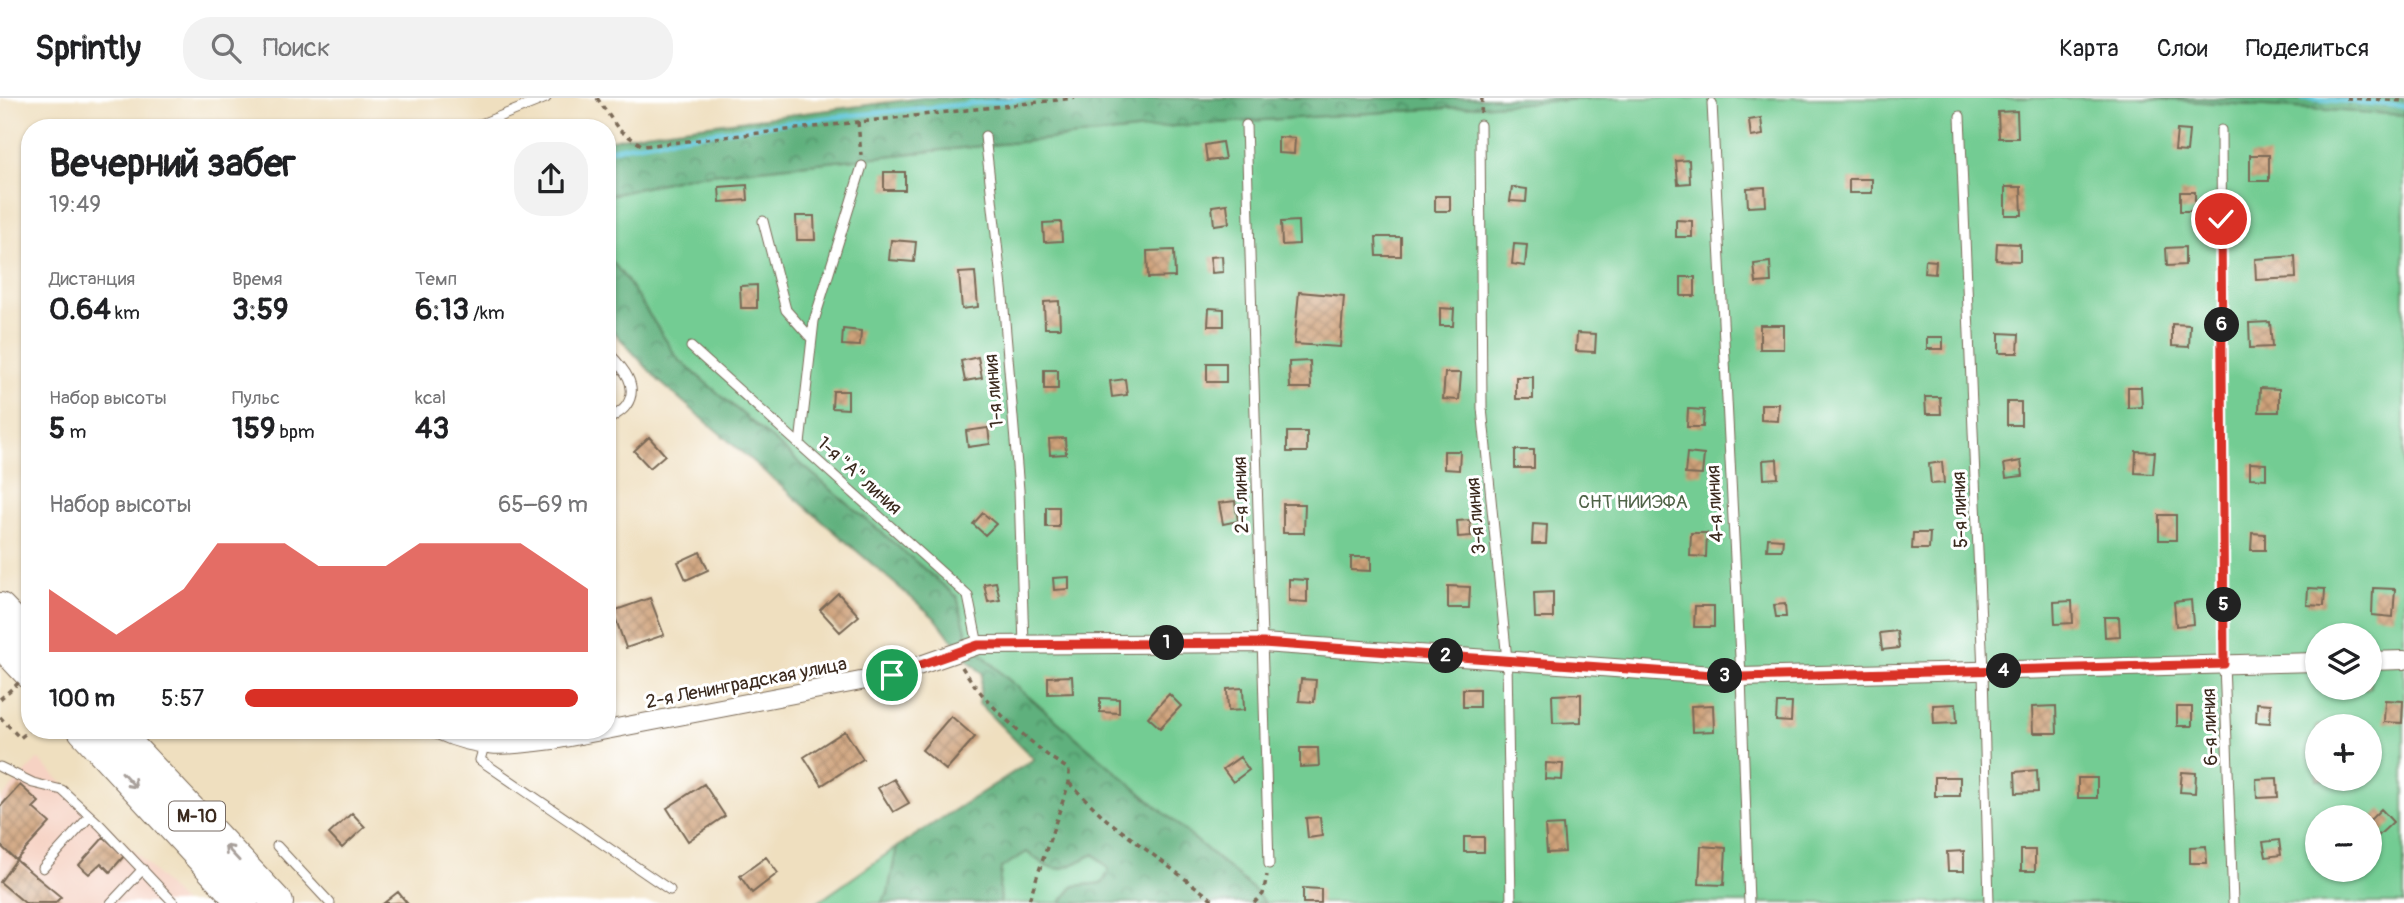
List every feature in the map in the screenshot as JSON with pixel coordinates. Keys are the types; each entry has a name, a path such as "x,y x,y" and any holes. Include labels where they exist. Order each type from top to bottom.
{"highway":[{"path":"0,608 21,630"},
{"path":"0,642 21,664"},
{"name":"М-10","path":"91,739 243,903"},
{"name":"М-10","path":"123,739 278,903"}],"street":[{"name":"2-я Ленинградская улица","path":"616,728 892,675 978,645 1263,643 1741,677 2305,662"},
{"path":"2382,661 2404,660"},
{"name":"2-я Ленинградская улица","path":"464,739 484,746 515,746 559,739"}],"lane":[{"path":"493,119 545,98"},
{"name":"4-я линия","path":"1712,103 1741,677 1749,903"},
{"name":"5-я линия","path":"1960,116 1983,672 1989,903"},
{"name":"2-я линия","path":"1246,125 1269,864"},
{"name":"3-я линия","path":"1480,125 1482,408 1507,660 1511,903"},
{"name":"6-я линия","path":"2221,130 2224,664 2233,903"},
{"name":"1-я линия","path":"985,136 1003,297 1019,490 1024,645"},
{"path":"800,444 814,321 862,166"},
{"path":"763,221 786,310 812,339"},
{"name":"1-я \"А\" линия","path":"691,347 968,596 978,645"},
{"path":"616,360 627,372 632,393 626,407 616,414"},
{"path":"484,746 480,760 670,890"},
{"path":"0,767 33,783 62,790 174,903"},
{"path":"43,868 90,816"},
{"path":"277,846 330,903"},
{"path":"111,903 143,869"}],"path":[{"path":"597,98 611,119"},
{"path":"616,126 643,146 1075,98"},
{"path":"2346,98 2404,101"},
{"path":"858,122 862,166"},
{"path":"953,654 974,686 1049,757 1069,770 1069,783 1028,903"},
{"path":"0,699 21,681"},
{"path":"0,718 21,737"},
{"path":"1069,783 1107,820 1217,903"},
{"path":"1254,903 1263,894 1269,864"}],"shaded area":[{"path":"38,759 143,860 183,903 0,903 0,800"}],"green space":[{"path":"923,98 1599,98 1175,126 692,176 616,194 616,139 645,133"},
{"name":"СНТ НИИЭФА","path":"1599,98 2140,98 2404,115 2404,903 1265,903 1255,891 1002,674 969,641 957,597 678,359 616,266 616,194 692,176 1175,126"},
{"path":"2140,98 2404,98 2404,115"},
{"path":"616,266 678,359 957,597 969,642 1002,674 1255,891 1265,903 1060,903 1074,886 1103,883 1109,869 1094,854 1066,867 1053,868 1027,852 1001,868 1001,900 998,903 881,903 888,893 897,847 1034,759 979,704 982,673 967,659 936,619 659,381 616,334"},
{"path":"897,847 888,893 881,903 817,903"},
{"path":"1027,852 1047,867 1075,863 1094,854 1109,869 1103,883 1074,886 1060,903 998,903 1001,900 1001,868"}],"building":[{"path":"2017,111 2018,138 1999,138 1998,112"},
{"path":"1761,118 1763,135 1751,137 1749,120"},
{"path":"2177,130 2189,131 2187,152 2175,151"},
{"path":"1278,137 1295,138 1294,154 1278,153"},
{"path":"1222,142 1225,159 1207,161 1205,145"},
{"path":"2250,155 2269,155 2269,181 2250,181"},
{"path":"1689,160 1690,183 1678,184 1676,161"},
{"path":"884,172 905,172 905,190 884,190"},
{"path":"1849,179 1872,179 1872,193 1849,193"},
{"path":"747,185 748,200 720,202 719,187"},
{"path":"1512,187 1527,189 1526,202 1510,201"},
{"path":"1765,187 1766,206 1748,207 1747,188"},
{"path":"2005,187 2021,187 2022,215 2005,215"},
{"path":"2180,192 2195,192 2195,211 2180,211"},
{"path":"1435,196 1450,196 1450,211 1435,211"},
{"path":"1227,204 1229,223 1214,225 1212,206"},
{"path":"796,216 814,216 815,240 797,240"},
{"path":"1676,220 1692,221 1692,237 1676,237"},
{"path":"1298,221 1299,244 1282,245 1281,222"},
{"path":"1061,222 1062,241 1044,242 1043,223"},
{"path":"1376,237 1401,237 1401,256 1377,256"},
{"path":"891,240 916,242 914,262 889,260"},
{"path":"1997,243 2020,244 2020,261 1996,260"},
{"path":"1514,244 1527,245 1525,266 1512,264"},
{"path":"2185,247 2185,265 2167,266 2166,248"},
{"path":"1174,250 1175,277 1148,278 1147,251"},
{"path":"1222,256 1223,272 1212,273 1210,257"},
{"path":"2295,256 2296,278 2256,280 2255,259"},
{"path":"1925,260 1936,261 1935,274 1924,273"},
{"path":"1770,262 1771,282 1756,283 1754,264"},
{"path":"975,272 978,307 962,309 959,273"},
{"path":"1681,277 1695,277 1695,296 1681,296"},
{"path":"757,285 757,308 741,308 740,286"},
{"path":"1299,292 1344,296 1340,347 1294,344"},
{"path":"1059,301 1060,328 1045,328 1044,302"},
{"path":"1209,308 1224,309 1224,326 1208,326"},
{"path":"1440,308 1454,309 1453,326 1440,326"},
{"path":"2270,322 2272,347 2250,348 2249,323"},
{"path":"2172,324 2190,325 2189,347 2172,346"},
{"path":"1760,325 1784,325 1784,349 1760,349"},
{"path":"843,329 861,331 860,346 842,345"},
{"path":"1577,333 1596,334 1595,352 1576,351"},
{"path":"1999,333 2019,334 2018,353 1999,353"},
{"path":"1927,337 1943,337 1943,349 1927,349"},
{"path":"978,357 982,378 965,381 961,361"},
{"path":"1310,361 1311,388 1290,388 1289,362"},
{"path":"1207,363 1226,363 1226,382 1207,382"},
{"path":"1044,370 1058,370 1058,389 1044,389"},
{"path":"1445,373 1461,373 1459,400 1443,399"},
{"path":"1516,377 1533,377 1533,399 1516,399"},
{"path":"1125,379 1127,395 1112,397 1110,381"},
{"path":"2128,387 2141,387 2142,407 2128,408"},
{"path":"2260,388 2279,389 2279,412 2259,412"},
{"path":"833,391 848,391 848,409 832,408"},
{"path":"1925,397 1940,397 1941,414 1926,414"},
{"path":"2007,402 2021,402 2021,425 2007,425"},
{"path":"1761,404 1779,404 1778,421 1761,420"},
{"path":"1688,409 1704,410 1703,427 1687,427"},
{"path":"988,428 990,444 968,447 966,431"},
{"path":"1287,432 1307,432 1307,452 1287,452"},
{"path":"649,437 665,455 650,468 634,451"},
{"path":"1065,438 1066,454 1050,455 1049,439"},
{"path":"1515,450 1534,450 1534,468 1515,468"},
{"path":"1444,451 1460,451 1459,470 1444,469"},
{"path":"2136,451 2155,452 2153,474 2135,473"},
{"path":"1687,453 1704,455 1702,475 1685,474"},
{"path":"1777,459 1778,478 1764,479 1763,460"},
{"path":"2021,461 2023,476 2006,478 2004,464"},
{"path":"1942,462 1944,483 1931,484 1929,464"},
{"path":"2250,463 2266,464 2266,479 2250,478"},
{"path":"1235,501 1238,521 1223,524 1219,503"},
{"path":"1283,504 1305,504 1304,533 1283,533"},
{"path":"1046,507 1059,507 1059,527 1046,527"},
{"path":"983,513 996,524 985,535 973,524"},
{"path":"2159,515 2176,515 2176,540 2159,540"},
{"path":"1470,520 1471,536 1458,537 1457,521"},
{"path":"1533,524 1547,525 1546,544 1532,544"},
{"path":"1691,533 1707,533 1706,557 1690,556"},
{"path":"1913,533 1930,533 1929,549 1912,549"},
{"path":"2252,533 2265,534 2265,550 2251,550"},
{"path":"1768,538 1783,539 1782,550 1767,550"},
{"path":"700,552 708,570 686,580 678,562"},
{"path":"1351,557 1371,557 1371,571 1351,570"},
{"path":"1069,577 1069,589 1054,590 1053,578"},
{"path":"1289,579 1307,580 1307,602 1289,601"},
{"path":"996,582 1000,600 988,602 984,584"},
{"path":"1448,586 1470,587 1469,608 1448,608"},
{"path":"2308,588 2325,589 2324,606 2307,605"},
{"path":"2373,588 2395,589 2393,617 2372,615"},
{"path":"1553,592 1553,618 1535,618 1534,593"},
{"path":"838,593 859,616 840,632 820,610"},
{"path":"650,598 664,635 626,648 616,620 616,610"},
{"path":"2191,600 2193,624 2176,626 2174,602"},
{"path":"2072,601 2073,623 2055,624 2054,602"},
{"path":"1785,604 1786,617 1776,617 1774,605"},
{"path":"1695,606 1714,606 1714,627 1694,627"},
{"path":"2104,617 2119,617 2120,636 2105,637"},
{"path":"1897,631 1899,648 1882,650 1880,633"},
{"path":"1072,676 1073,693 1048,694 1048,677"},
{"path":"1301,679 1316,680 1314,702 1299,701"},
{"path":"1243,688 1244,710 1228,711 1227,689"},
{"path":"1463,689 1479,689 1479,707 1463,707"},
{"path":"1169,694 1181,706 1160,728 1148,717"},
{"path":"1581,694 1581,722 1553,723 1552,695"},
{"path":"1100,698 1119,699 1119,713 1100,712"},
{"path":"2385,700 2403,701 2402,723 2384,722"},
{"path":"1777,703 1792,703 1791,722 1776,721"},
{"path":"2257,703 2271,704 2270,723 2256,722"},
{"path":"1956,704 1957,723 1934,724 1933,705"},
{"path":"1713,705 1714,731 1692,732 1691,706"},
{"path":"2056,706 2057,733 2033,733 2032,707"},
{"path":"2177,707 2192,707 2192,726 2177,726"},
{"path":"951,716 975,737 946,770 922,750"},
{"path":"845,731 863,759 822,785 804,757"},
{"path":"1300,748 1318,748 1319,766 1300,767"},
{"path":"1240,757 1249,770 1233,782 1223,769"},
{"path":"1546,763 1563,764 1562,780 1545,779"},
{"path":"2037,770 2038,792 2016,793 2015,772"},
{"path":"2182,772 2196,773 2195,793 2180,792"},
{"path":"1935,777 1960,777 1960,796 1935,796"},
{"path":"2078,778 2097,778 2097,798 2078,798"},
{"path":"2277,778 2278,797 2257,798 2256,779"},
{"path":"894,779 909,803 893,812 878,788"},
{"path":"704,784 725,816 688,841 667,808"},
{"path":"20,785 39,802 33,808 50,823 16,860 0,845 0,807"},
{"path":"2382,810 2393,822 2382,832"},
{"path":"352,813 365,827 342,848 329,834"},
{"path":"1320,817 1322,836 1308,838 1306,818"},
{"path":"1563,825 1565,852 1547,853 1545,826"},
{"path":"104,837 124,856 110,872 101,863 89,874 79,865"},
{"path":"1464,837 1484,837 1484,852 1464,852"},
{"path":"2279,840 2281,855 2266,857 2263,842"},
{"path":"1701,846 1726,848 1724,885 1699,884"},
{"path":"2206,846 2207,863 2190,863 2190,847"},
{"path":"2021,850 2035,850 2035,871 2021,871"},
{"path":"1964,851 1964,871 1948,871 1947,852"},
{"path":"766,857 778,873 752,893 740,876"},
{"path":"16,860 61,897 55,903 25,903 0,882"},
{"path":"1303,888 1321,889 1321,903 1303,903"},
{"path":"398,892 407,903 384,903"}],"waterway":[{"path":"616,148 766,125 1034,98"},
{"path":"2302,98 2404,106"}],"route":[{"path":"892,675 978,645 1263,643 1741,677 2224,664 2221,219"}]}
